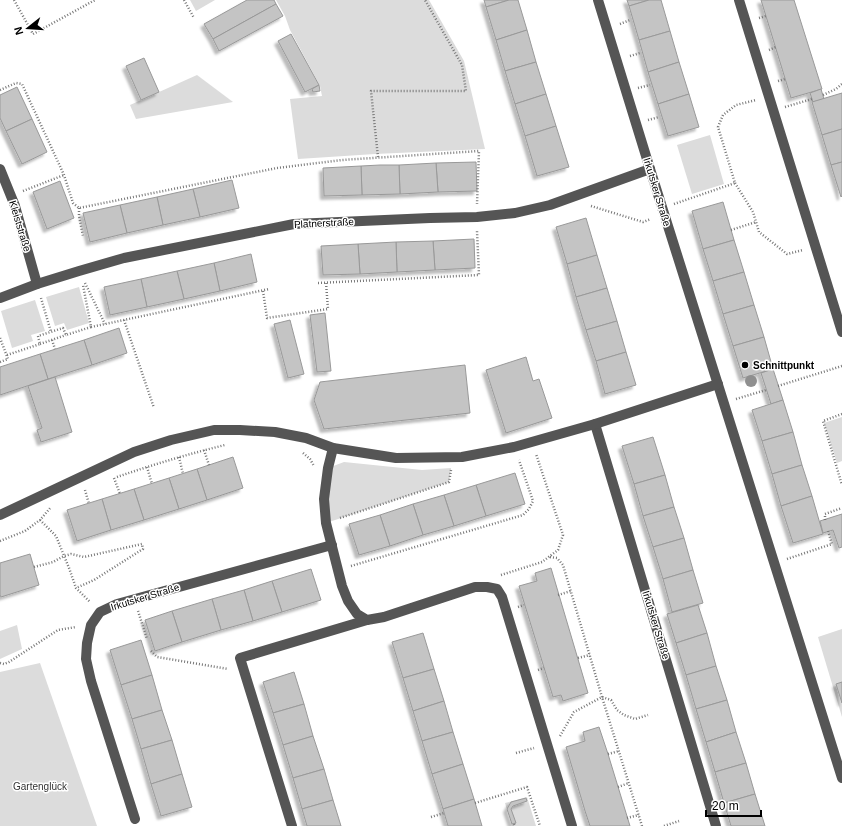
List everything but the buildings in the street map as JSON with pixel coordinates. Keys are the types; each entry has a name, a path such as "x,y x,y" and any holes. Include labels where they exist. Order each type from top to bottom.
{"street":[{"name":"Irkutsker Straße","path":"598,0 842,778"},
{"path":"739,0 842,332"},
{"name":"Kleiststraße","path":"0,169 15,206 37,284"},
{"name":"Platnerstraße","path":"0,298 79,270 124,258 294,224 477,217 515,213 550,205 650,169"},
{"path":"0,514 134,452 171,440 214,430 275,432 306,438 333,448 396,458 453,458 514,447 532,442 595,424 718,384"},
{"name":"Irkutsker Straße","path":"595,424 716,826"},
{"path":"333,448 328,468 324,499 326,523 342,586 348,601 357,614 367,620"},
{"name":"Irkutsker Straße","path":"135,819 91,680 86,659 87,643 91,625 100,612 117,604 332,545"},
{"path":"292,826 240,658 367,620 384,617 468,589 475,587 487,587 497,589 502,597 572,826"}],"path":[{"path":"14,0 33,34 95,0"},
{"path":"184,0 194,18"},
{"path":"378,157 371,91 466,91 462,65 425,0"},
{"path":"761,17 766,16"},
{"path":"769,50 776,48"},
{"path":"780,80 785,79"},
{"path":"0,90 16,82 22,84 64,176 73,203 79,208"},
{"path":"823,95 836,89 842,84"},
{"path":"769,96 736,105 723,115 718,127 735,183 753,212 759,232 787,254 815,246"},
{"path":"773,110 812,99"},
{"path":"79,208 277,168 342,160 479,151 477,217 479,275 318,283"},
{"path":"11,196 64,176"},
{"path":"590,206 643,222 664,211 735,183"},
{"path":"79,208 83,236"},
{"path":"731,230 756,222"},
{"path":"79,270 105,324"},
{"path":"79,270 92,327"},
{"path":"263,291 267,318 328,309 326,282"},
{"path":"37,284 50,332"},
{"path":"7,355 92,327 270,289"},
{"path":"124,320 154,408"},
{"path":"40,344 38,336 63,328 66,335"},
{"path":"0,338 8,359 0,362"},
{"path":"52,340 55,349"},
{"path":"778,386 842,366"},
{"path":"753,394 766,390"},
{"path":"842,414 823,421 842,485"},
{"path":"487,587 500,575 542,562 558,550 563,535 532,442"},
{"path":"107,481 179,457 230,444"},
{"path":"338,570 523,514 530,509 533,501 514,447"},
{"path":"204,450 209,465"},
{"path":"302,452 310,459 314,466 328,468"},
{"path":"179,457 183,474"},
{"path":"349,515 449,482 453,458"},
{"path":"146,467 152,484"},
{"path":"114,478 120,494"},
{"path":"79,493 85,490 89,504"},
{"path":"0,541 25,532 40,520 52,505"},
{"path":"825,520 825,514 842,508"},
{"path":"40,520 56,536 76,588 100,612"},
{"path":"774,563 832,544 828,531"},
{"path":"34,567 52,562 71,554 84,557 142,544 143,549 94,580 76,588"},
{"path":"550,556 557,558 563,565 642,826"},
{"path":"558,595 571,591"},
{"path":"139,614 147,640"},
{"path":"0,663 4,664 9,662 58,630 91,625"},
{"path":"151,651 157,657 233,670"},
{"path":"578,658 590,655"},
{"path":"557,741 574,712 602,697 611,700 617,710 624,715 635,719 648,715"},
{"path":"608,754 619,751"},
{"path":"618,787 629,784"},
{"path":"475,803 527,787 540,826"},
{"path":"430,817 444,813"},
{"path":"627,818 639,815"},
{"path":"664,826 679,821"}],"green space":[{"path":"190,0 215,0 196,11"},
{"path":"276,0 429,0 464,61 485,149 298,159 290,99 322,96 320,86 290,30 285,16"},
{"path":"197,75 233,102 136,119 130,105"},
{"path":"710,135 724,184 692,194 677,145"},
{"path":"79,287 89,323 67,330 64,323 55,326 46,297"},
{"path":"35,300 45,331 31,335 33,341 12,348 1,311"},
{"path":"842,417 842,461 837,463 824,423"},
{"path":"344,462 422,470 451,468 449,482 326,523 328,468"},
{"path":"17,625 22,649 0,659 0,631"},
{"path":"842,629 842,717 818,637"},
{"name":"Gartenglück","path":"40,663 97,826 0,826 0,672"},
{"path":"527,797 536,826 512,826 505,803"}],"place":[{"name":"Schnittpunkt","path":"745,365"}]}
